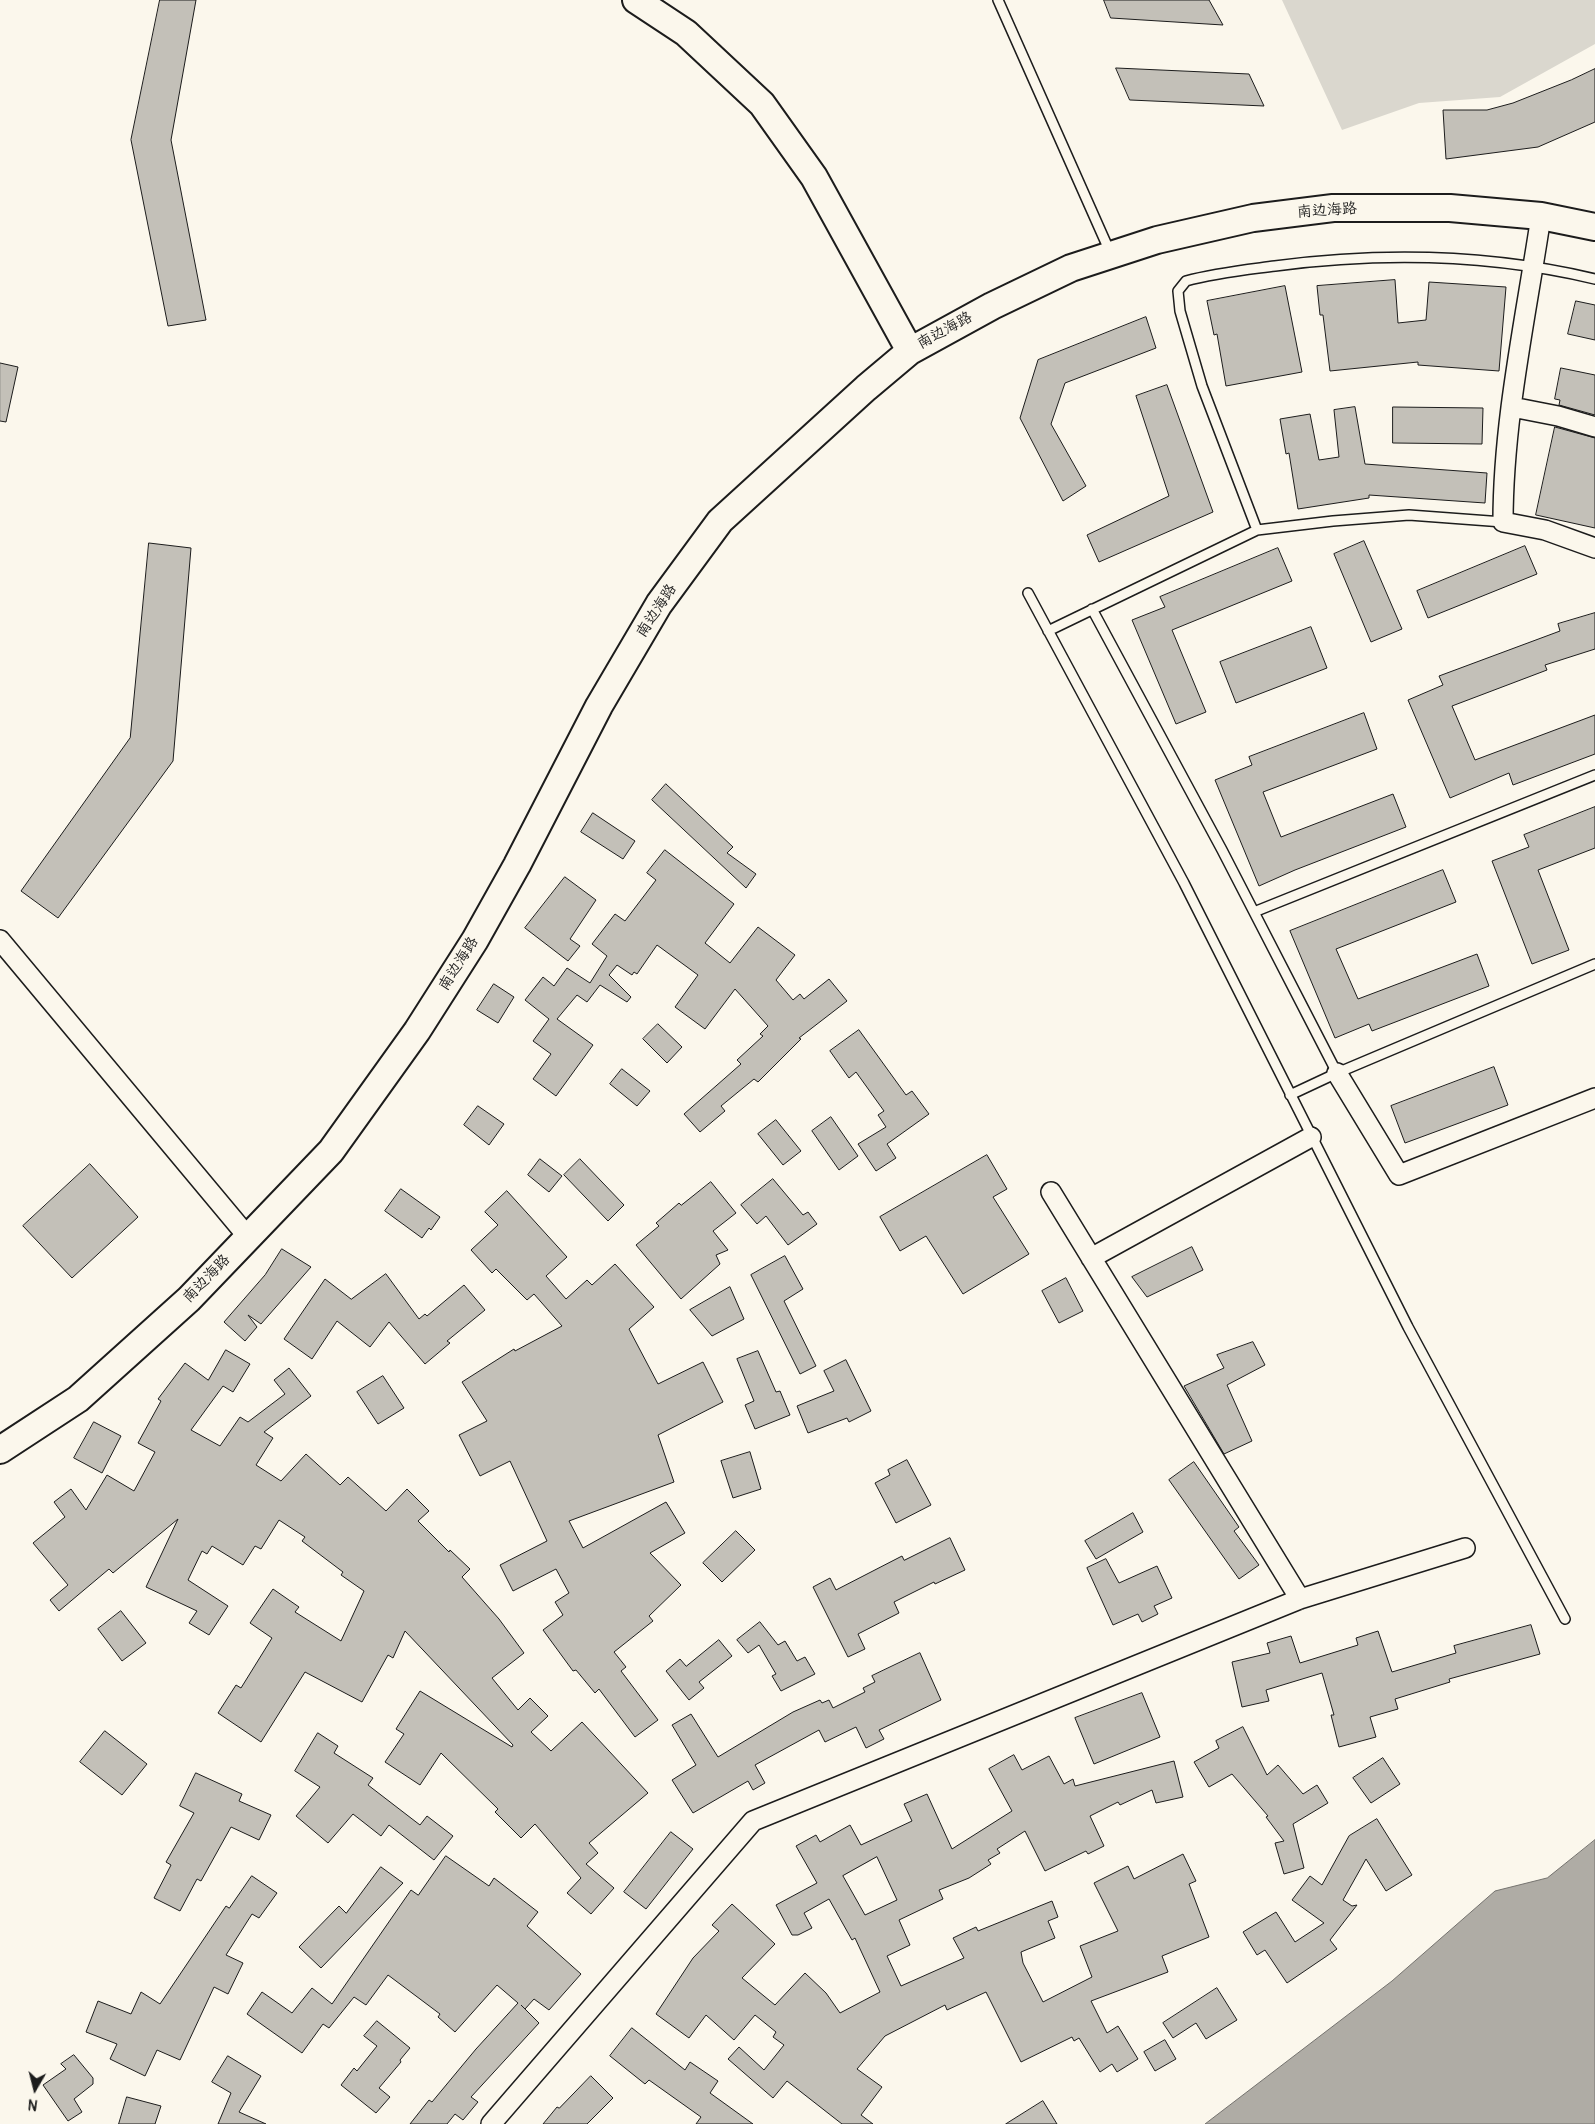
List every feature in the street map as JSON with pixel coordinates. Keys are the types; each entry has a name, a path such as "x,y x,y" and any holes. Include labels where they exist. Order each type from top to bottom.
{"main road":[{"path":"636,0 686,33 762,104 814,178 910,351"},
{"name":"南边海路","path":"0,1450 78,1399 188,1299 331,1151 417,1031 475,940 517,865 599,706 654,612 720,521 866,388 910,351 992,306 1071,268 1157,240 1254,218 1333,208 1450,208 1541,216 1595,228"}],"street":[{"path":"1541,216 1512,407 1503,493 1503,522 1545,530 1595,548"},
{"path":"1512,407 1558,416 1595,427"},
{"path":"0,940 248,1238"},
{"path":"1337,1073 1399,1175 1595,1098"},
{"path":"1091,1258 1311,1137"},
{"path":"1051,1192 1300,1599"},
{"path":"491,2124 753,1821 1300,1599 1465,1548"}],"lane":[{"path":"998,0 1112,255"},
{"path":"1257,530 1202,386 1180,311 1178,291 1186,280 1215,274 1329,259 1447,257 1533,266 1595,279"},
{"path":"1048,631 1257,530 1409,515 1503,522"},
{"path":"1028,593 1184,883 1408,1327 1565,1619"},
{"path":"1092,609 1254,912 1337,1073"},
{"path":"1254,912 1595,775"},
{"path":"1290,1095 1337,1073 1595,964"}],"shaded area":[{"path":"1282,0 1595,0 1595,44 1500,97 1419,103 1342,130"},
{"path":"1595,1840 1595,2124 1205,2124 1392,1981 1495,1891 1547,1878"}],"building":[{"path":"160,0 196,0 171,140 206,320 168,326 131,140"},
{"path":"1104,0 1209,0 1223,25 1111,18"},
{"path":"1116,68 1249,74 1264,106 1130,100"},
{"path":"1595,69 1595,122 1538,147 1446,159 1443,110 1487,110 1513,103"},
{"path":"1395,280 1398,323 1426,320 1429,282 1506,287 1499,371 1418,365 1418,362 1330,371 1323,315 1320,315 1317,286"},
{"path":"1285,286 1302,372 1226,386 1217,334 1214,335 1207,301"},
{"path":"1576,301 1595,305 1595,340 1568,334"},
{"path":"1146,317 1156,348 1065,383 1051,424 1086,486 1063,501 1020,418 1038,360"},
{"path":"0,363 18,367 6,422 0,421"},
{"path":"1561,368 1595,375 1595,415 1559,405 1560,400 1555,399"},
{"path":"1167,385 1213,512 1099,562 1087,535 1169,496 1136,396"},
{"path":"1355,407 1365,464 1487,473 1485,503 1369,495 1369,498 1298,509 1289,453 1286,454 1280,419 1310,414 1319,460 1339,457 1334,410"},
{"path":"1393,407 1483,408 1482,444 1393,443"},
{"path":"1555,427 1595,438 1595,528 1536,515"},
{"path":"1364,541 1402,629 1371,642 1334,554"},
{"path":"149,543 191,548 173,761 58,918 21,891 130,738"},
{"path":"1525,546 1537,574 1428,618 1417,591"},
{"path":"1278,548 1292,581 1172,630 1206,712 1176,724 1132,620 1165,607 1160,597"},
{"path":"1595,613 1595,649 1545,665 1547,670 1452,706 1475,760 1595,715 1595,754 1513,785 1509,773 1450,798 1408,700 1443,685 1439,676 1560,631 1558,624"},
{"path":"1311,627 1327,668 1236,703 1220,662"},
{"path":"1364,713 1377,749 1263,792 1281,837 1393,794 1406,827 1259,886 1215,780 1252,765 1249,757"},
{"path":"666,784 733,847 727,853 756,874 746,888 652,800"},
{"path":"1595,807 1595,848 1538,870 1569,950 1532,964 1492,861 1529,847 1524,835"},
{"path":"593,813 635,841 623,859 581,832"},
{"path":"665,850 734,904 705,943 730,963 758,927 795,955 776,980 793,1000 800,994 804,999 829,979 847,1001 799,1038 801,1039 758,1082 754,1079 721,1106 725,1111 700,1132 684,1114 741,1064 737,1060 763,1036 760,1034 768,1026 735,989 705,1029 675,1007 698,975 657,945 637,974 634,972 632,975 617,965 609,975 631,997 627,1002 600,985 587,1002 577,995 557,1019 593,1045 556,1096 533,1079 551,1054 533,1041 549,1019 525,1000 543,977 554,986 567,968 590,983 607,956 592,944 615,914 625,921 656,880 647,873"},
{"path":"1443,870 1456,902 1336,949 1358,999 1477,954 1489,986 1372,1031 1369,1024 1335,1038 1290,931"},
{"path":"565,877 596,900 570,939 580,946 568,961 525,928"},
{"path":"494,984 514,997 498,1023 477,1010"},
{"path":"658,1024 682,1047 667,1063 643,1039"},
{"path":"859,1030 906,1095 912,1091 929,1114 887,1144 896,1158 876,1171 858,1144 886,1127 878,1115 884,1111 856,1072 849,1078 830,1051"},
{"path":"1494,1067 1508,1105 1405,1143 1391,1106"},
{"path":"622,1069 650,1091 637,1106 610,1084"},
{"path":"478,1106 504,1124 489,1145 464,1125"},
{"path":"831,1117 858,1156 839,1170 812,1131"},
{"path":"776,1120 801,1151 783,1165 758,1134"},
{"path":"987,1155 1007,1189 993,1197 1029,1254 963,1294 926,1236 900,1251 880,1217"},
{"path":"540,1159 562,1176 549,1192 528,1175"},
{"path":"580,1159 624,1205 608,1221 564,1175"},
{"path":"90,1164 138,1217 72,1278 23,1226"},
{"path":"773,1179 803,1215 808,1212 817,1224 788,1245 766,1216 757,1224 741,1205"},
{"path":"711,1182 736,1213 713,1231 728,1250 716,1255 720,1264 681,1299 636,1245 659,1226 656,1223 679,1203 681,1205"},
{"path":"401,1189 440,1217 431,1230 429,1228 422,1238 385,1211"},
{"path":"507,1191 567,1257 546,1276 566,1299 587,1280 592,1285 615,1264 654,1307 629,1329 658,1384 703,1362 723,1402 658,1435 674,1482 569,1521 583,1548 666,1502 685,1533 650,1553 681,1585 649,1616 653,1621 614,1652 626,1667 621,1671 658,1720 635,1737 599,1689 595,1693 576,1670 573,1671 543,1630 563,1615 555,1602 569,1593 556,1569 513,1591 500,1565 547,1541 510,1461 480,1476 459,1435 487,1421 462,1382 514,1349 515,1351 562,1326 534,1294 527,1300 496,1269 492,1273 471,1250 498,1225 485,1212"},
{"path":"1192,1247 1203,1270 1147,1297 1132,1277"},
{"path":"282,1249 311,1267 261,1324 248,1315 257,1327 245,1341 224,1322 265,1275"},
{"path":"785,1256 803,1289 784,1301 816,1366 800,1374 751,1275"},
{"path":"386,1274 419,1319 425,1314 427,1316 464,1285 485,1310 447,1341 450,1343 425,1364 389,1322 370,1347 337,1321 312,1359 284,1339 325,1279 351,1299"},
{"path":"1066,1278 1083,1311 1059,1323 1042,1291"},
{"path":"730,1287 744,1319 712,1336 690,1310"},
{"path":"1253,1342 1265,1365 1227,1385 1252,1441 1224,1454 1184,1386 1224,1368 1217,1355"},
{"path":"226,1350 250,1364 233,1392 223,1386 191,1430 220,1446 240,1417 248,1422 285,1394 274,1380 289,1368 311,1396 264,1432 273,1438 256,1465 281,1481 306,1454 340,1485 348,1477 386,1511 407,1489 429,1511 418,1521 449,1552 450,1550 470,1569 462,1577 499,1619 524,1653 492,1678 518,1710 530,1698 548,1716 531,1732 551,1751 582,1722 648,1793 589,1843 598,1853 586,1864 614,1888 591,1914 567,1893 581,1878 535,1824 521,1838 495,1812 498,1809 441,1753 420,1785 385,1762 404,1734 396,1729 420,1691 512,1747 513,1745 405,1631 393,1658 388,1655 362,1702 305,1672 261,1742 218,1713 236,1685 241,1688 272,1638 250,1623 273,1589 299,1607 295,1612 341,1641 364,1591 341,1575 343,1572 302,1541 305,1537 279,1520 261,1549 255,1546 243,1565 212,1546 207,1554 202,1551 188,1580 228,1606 209,1635 189,1623 197,1611 146,1587 178,1519 113,1573 109,1569 59,1611 50,1600 68,1585 33,1543 65,1517 54,1502 71,1489 86,1510 107,1475 134,1491 155,1452 138,1443 161,1401 158,1399 185,1363 208,1380"},
{"path":"758,1351 776,1392 780,1391 790,1415 755,1429 745,1405 754,1401 737,1359"},
{"path":"846,1360 871,1411 849,1422 847,1418 808,1433 797,1406 834,1391 824,1371"},
{"path":"383,1376 404,1408 378,1424 357,1392"},
{"path":"94,1422 121,1436 102,1473 74,1458"},
{"path":"750,1452 761,1489 733,1498 721,1461"},
{"path":"907,1460 931,1505 896,1523 875,1483 890,1475 888,1470"},
{"path":"1194,1462 1239,1527 1234,1531 1259,1565 1239,1579 1169,1480"},
{"path":"1133,1513 1143,1532 1096,1559 1085,1541"},
{"path":"736,1531 755,1550 722,1582 703,1563"},
{"path":"950,1538 965,1570 935,1584 934,1582 894,1602 899,1613 858,1634 865,1649 848,1657 813,1587 830,1578 836,1590 902,1556 904,1560"},
{"path":"1106,1559 1119,1583 1157,1566 1172,1598 1154,1606 1158,1614 1142,1622 1138,1614 1113,1625 1087,1568"},
{"path":"121,1611 146,1643 122,1661 98,1629"},
{"path":"760,1622 778,1645 785,1641 797,1661 805,1657 815,1674 781,1691 772,1676 776,1674 759,1645 748,1653 737,1640"},
{"path":"1531,1625 1540,1654 1449,1679 1450,1682 1395,1699 1398,1709 1370,1717 1376,1737 1339,1747 1331,1715 1334,1715 1322,1673 1266,1690 1269,1701 1242,1707 1232,1662 1270,1653 1267,1643 1291,1636 1300,1663 1358,1645 1356,1638 1378,1631 1392,1672 1456,1653 1454,1646"},
{"path":"719,1640 732,1656 699,1682 704,1688 689,1700 666,1671 680,1659 686,1666"},
{"path":"920,1653 941,1700 879,1730 884,1739 866,1748 856,1727 825,1742 819,1730 755,1765 765,1783 753,1790 748,1781 693,1813 672,1780 696,1765 672,1725 691,1714 718,1757 793,1712 820,1700 822,1703 829,1700 833,1708 865,1692 863,1688 875,1682 872,1676"},
{"path":"1142,1693 1160,1737 1094,1764 1075,1718"},
{"path":"1243,1727 1267,1775 1278,1765 1303,1794 1317,1785 1328,1803 1293,1824 1304,1868 1284,1874 1275,1843 1284,1841 1266,1817 1268,1816 1232,1774 1209,1787 1194,1762 1219,1748 1216,1741"},
{"path":"105,1731 147,1764 122,1795 80,1762"},
{"path":"318,1733 338,1746 334,1753 373,1778 368,1785 420,1825 427,1816 453,1836 434,1860 389,1825 381,1836 353,1814 328,1843 296,1816 320,1787 295,1771"},
{"path":"1014,1755 1022,1770 1049,1756 1064,1784 1073,1779 1075,1786 1174,1761 1183,1797 1156,1803 1152,1790 1120,1805 1118,1802 1090,1816 1104,1846 1088,1854 1086,1851 1045,1871 1025,1831 997,1849 1000,1853 988,1860 991,1864 969,1878 939,1890 943,1899 899,1920 910,1945 887,1956 901,1986 964,1958 953,1938 976,1927 978,1931 1052,1901 1058,1917 1048,1921 1055,1938 1021,1952 1023,1963 1043,2002 1092,1977 1080,1946 1118,1931 1094,1883 1128,1866 1134,1879 1183,1854 1196,1881 1189,1884 1209,1937 1162,1956 1168,1972 1091,2001 1107,2033 1118,2026 1138,2059 1117,2072 1112,2064 1100,2072 1079,2038 1074,2041 1072,2037 1021,2062 986,1992 947,2010 945,2005 885,2036 857,2069 882,2087 861,2115 873,2124 842,2124 787,2081 773,2098 728,2059 739,2047 764,2070 784,2045 773,2037 776,2032 755,2015 734,2040 706,2015 689,2038 656,2014 693,1958 719,1931 712,1925 732,1904 775,1944 742,1978 775,2005 805,1973 826,1993 840,2013 880,1992 855,1938 852,1940 829,1899 804,1913 812,1928 798,1935 792,1935 776,1905 817,1883 796,1846 816,1835 820,1842 850,1825 861,1845 912,1821 904,1804 927,1794 952,1849 1012,1811 989,1769","holes":["877,1857 897,1900 865,1915 843,1876"]},
{"path":"1383,1758 1400,1784 1371,1803 1353,1778"},
{"path":"196,1773 242,1794 239,1801 271,1815 259,1840 231,1827 201,1881 197,1879 180,1911 154,1898 171,1865 166,1862 194,1813 180,1806"},
{"path":"1377,1819 1412,1875 1386,1891 1366,1859 1343,1900 1352,1906 1357,1905 1330,1940 1337,1949 1287,1983 1265,1950 1257,1955 1243,1932 1276,1912 1295,1942 1324,1923 1292,1900 1310,1876 1322,1885 1349,1836"},
{"path":"671,1832 693,1849 646,1909 624,1892"},
{"path":"446,1856 489,1886 494,1878 538,1912 527,1926 581,1974 549,2010 534,1999 525,2009 539,2023 471,2097 478,2102 463,2120 455,2114 447,2124 410,2124 429,2100 432,2102 476,2049 518,2003 497,1985 455,2032 438,2017 440,2014 388,1975 366,2005 354,1997 329,2028 323,2024 302,2053 247,2014 262,1992 292,2013 312,1988 332,2004 411,1890 418,1895"},
{"path":"381,1867 403,1883 321,1968 299,1947 339,1906 346,1913"},
{"path":"252,1876 277,1893 259,1918 252,1914 226,1955 243,1963 228,1994 214,1987 180,2060 157,2050 145,2076 110,2059 117,2044 86,2032 98,2001 131,2014 141,1992 160,2004 226,1906 229,1908"},
{"path":"1217,1988 1237,2020 1206,2039 1196,2023 1173,2038 1163,2023"},
{"path":"377,2021 410,2048 379,2088 390,2097 376,2113 341,2085 354,2068 357,2071 377,2046 364,2036"},
{"path":"632,2028 685,2070 690,2062 718,2081 710,2093 753,2124 696,2124 701,2117 649,2080 645,2084 610,2056"},
{"path":"1165,2040 1176,2059 1155,2071 1144,2052"},
{"path":"74,2055 93,2078 93,2084 74,2099 82,2112 68,2121 43,2085 66,2069 61,2064"},
{"path":"228,2056 261,2076 239,2112 266,2124 218,2124 231,2093 212,2082"},
{"path":"591,2076 613,2098 587,2124 543,2124 557,2107 559,2108"},
{"path":"127,2097 161,2106 155,2124 119,2124"},
{"path":"1043,2101 1057,2124 1006,2124"}]}
